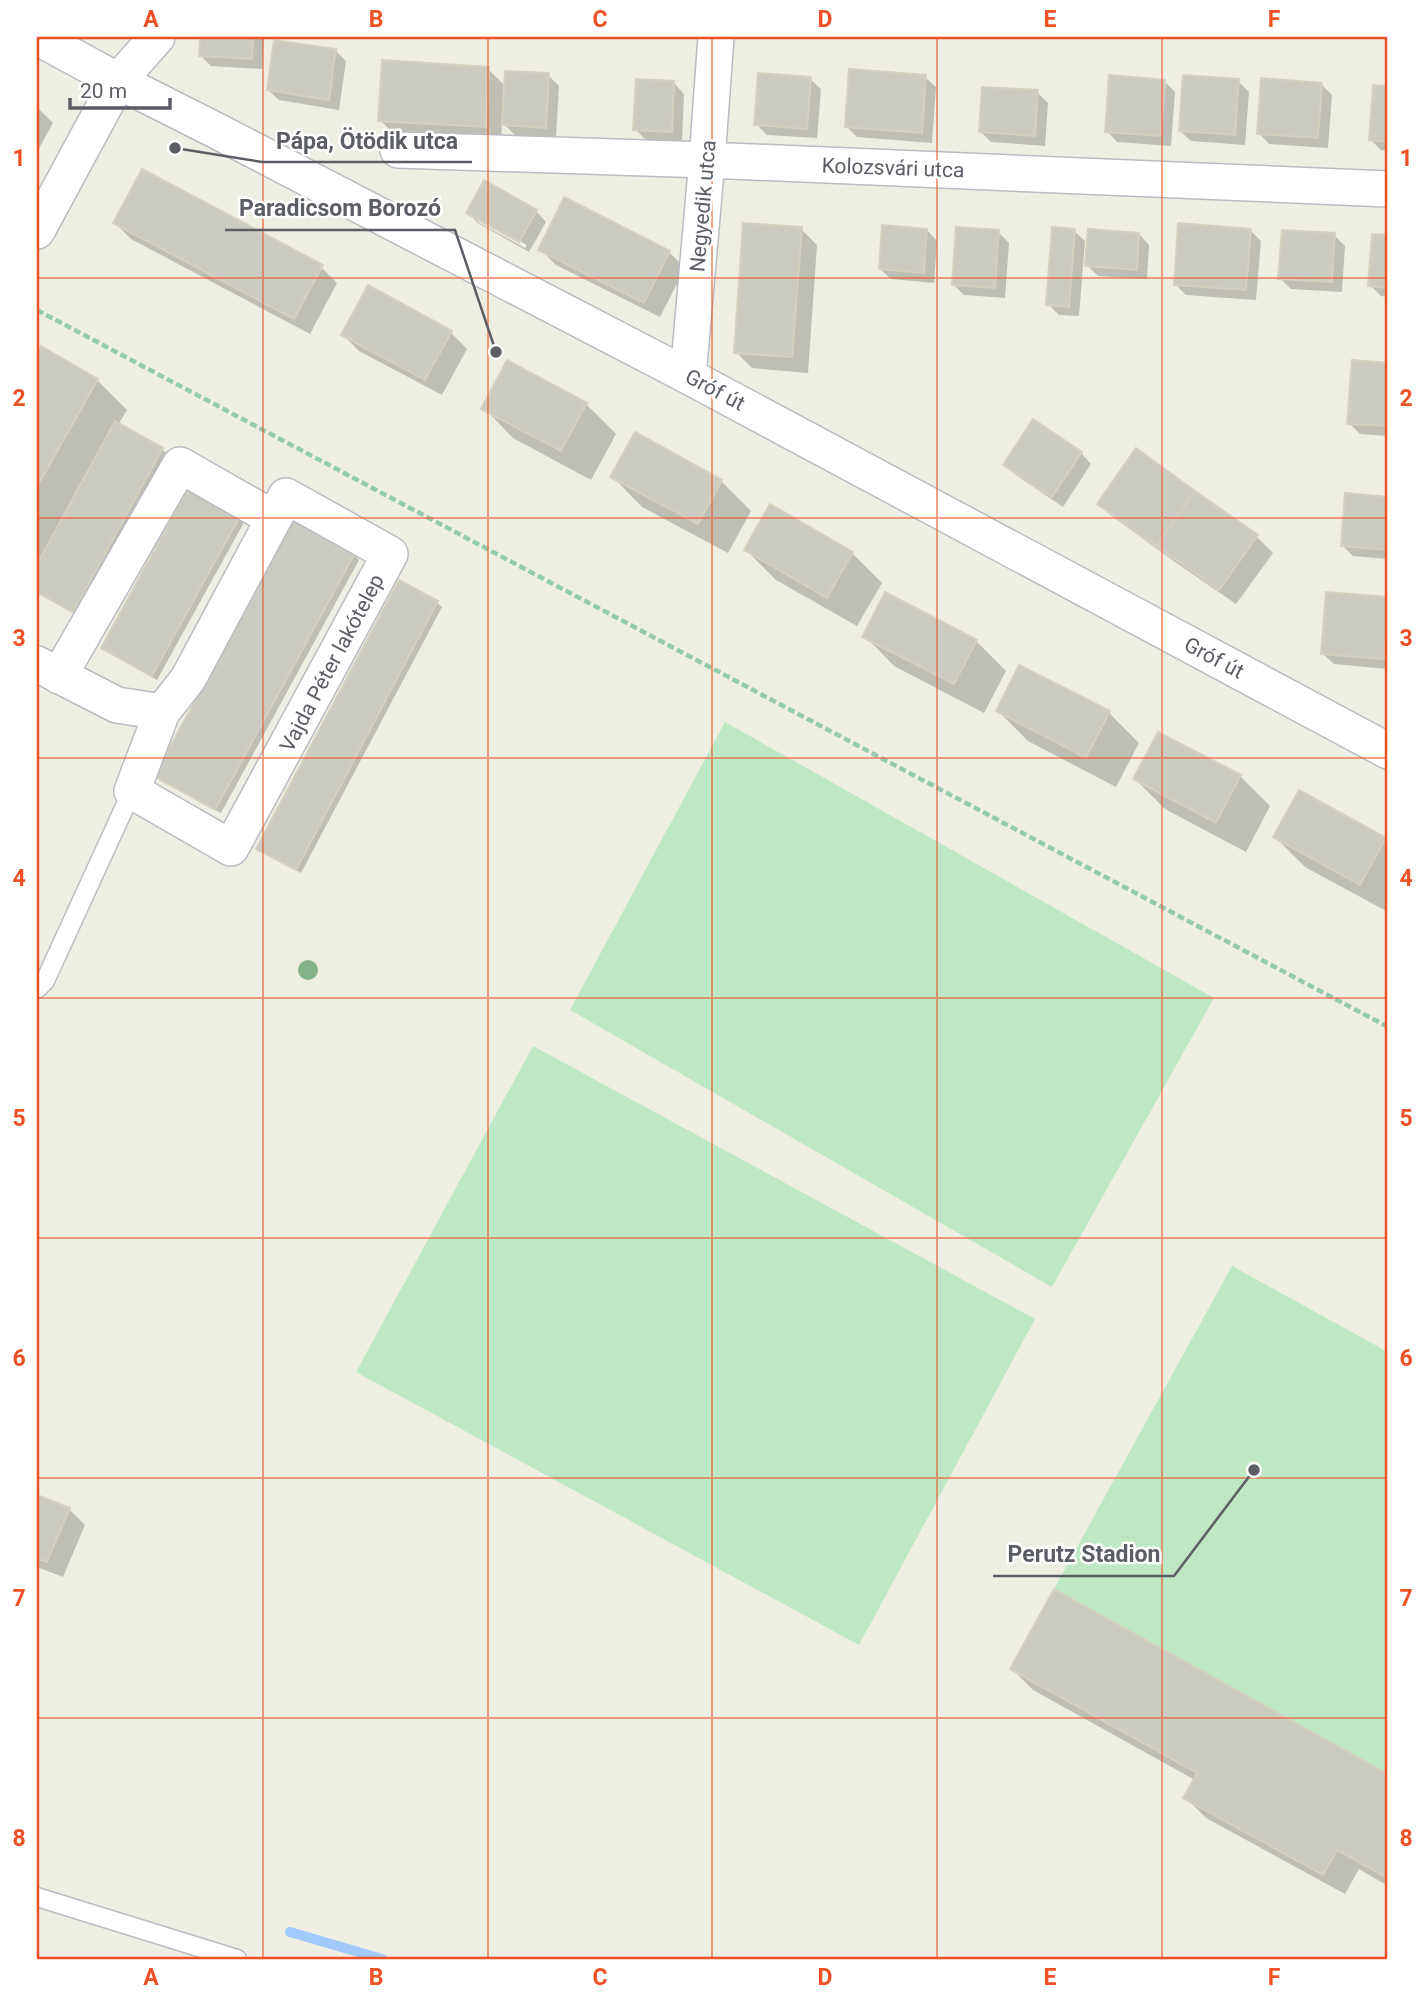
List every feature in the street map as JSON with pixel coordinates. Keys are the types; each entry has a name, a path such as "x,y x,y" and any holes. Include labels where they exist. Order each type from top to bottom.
{"street":[{"name":"Gróf út","path":"37,37 688,376 1388,751"},
{"path":"37,231 118,81 157,37"},
{"name":"Negyedik utca","path":"688,376 716,37"},
{"name":"Kolozsvári utca","path":"398,150 707,160 1388,189"},
{"path":"162,712 117,705 48,670 180,465 273,518"},
{"name":"Vajda Péter lakótelep","path":"286,496 390,554 231,848 132,791 162,712 188,679 286,496"}],"lane":[{"path":"37,989 45,981 132,791"},
{"path":"37,1897 237,1959"}],"path":[{"path":"37,310 1388,1027"}],"green space":[{"path":"725,722 1214,998 1052,1287 570,1010"},
{"path":"533,1046 1035,1319 859,1645 356,1372"},
{"path":"1232,1266 1388,1352 1388,1774 1054,1589"}],"building":[{"path":"200,37 253,37 252,59 199,56"},
{"path":"274,40 336,49 329,100 267,90"},
{"path":"382,60 489,67 486,127 378,121"},
{"path":"849,69 926,75 922,133 845,127"},
{"path":"505,71 549,73 546,128 502,125"},
{"path":"758,73 811,77 807,129 754,125"},
{"path":"1109,75 1165,80 1161,136 1105,132"},
{"path":"1183,75 1239,79 1235,135 1179,131"},
{"path":"1261,78 1322,83 1318,138 1257,134"},
{"path":"636,79 674,81 672,132 633,130"},
{"path":"1373,85 1388,86 1388,142 1369,140"},
{"path":"982,87 1038,90 1035,136 979,132"},
{"path":"142,169 323,265 294,319 113,223"},
{"path":"484,180 537,210 519,242 466,213"},
{"path":"564,197 670,251 644,303 538,250"},
{"path":"743,223 802,227 792,357 734,353"},
{"path":"1178,223 1251,229 1246,290 1174,285"},
{"path":"882,225 927,229 924,273 879,269"},
{"path":"956,227 999,230 995,288 952,285"},
{"path":"1052,227 1075,229 1069,307 1046,305"},
{"path":"1088,229 1139,233 1137,270 1085,266"},
{"path":"1282,230 1335,233 1332,282 1278,279"},
{"path":"1372,234 1388,235 1388,288 1368,286"},
{"path":"368,285 452,331 425,380 341,335"},
{"path":"41,346 98,379 37,487 37,353"},
{"path":"507,360 587,403 561,451 481,409"},
{"path":"1352,360 1388,363 1388,426 1347,424"},
{"path":"1033,419 1082,452 1052,497 1003,465"},
{"path":"115,421 163,448 73,612 37,592 37,564"},
{"path":"635,432 722,480 698,524 610,477"},
{"path":"1136,448 1195,491 1156,546 1097,504"},
{"path":"192,481 244,509 152,676 101,648"},
{"path":"1195,491 1258,535 1219,590 1156,546"},
{"path":"1345,493 1388,497 1388,550 1341,546"},
{"path":"770,504 853,552 827,598 744,550"},
{"path":"294,520 355,553 215,810 154,776"},
{"path":"399,580 438,601 296,870 256,849"},
{"path":"885,592 977,640 954,684 862,637"},
{"path":"1326,592 1388,597 1384,659 1321,654"},
{"path":"1019,665 1110,711 1086,758 996,711"},
{"path":"1158,732 1241,775 1216,823 1133,779"},
{"path":"1299,790 1386,838 1360,885 1273,837"},
{"path":"37,1495 70,1508 47,1562 37,1558"},
{"path":"1054,1589 1388,1774 1388,1878 1337,1850 1323,1875 1183,1798 1197,1773 1010,1669"}],"waterway":[{"path":"290,1932 382,1959"}],"place":[{"name":"Pápa, Ötödik utca","path":"175,148"},
{"name":"Paradicsom Borozó","path":"496,352"},
{"name":"Perutz Stadion","path":"1254,1470"}]}
